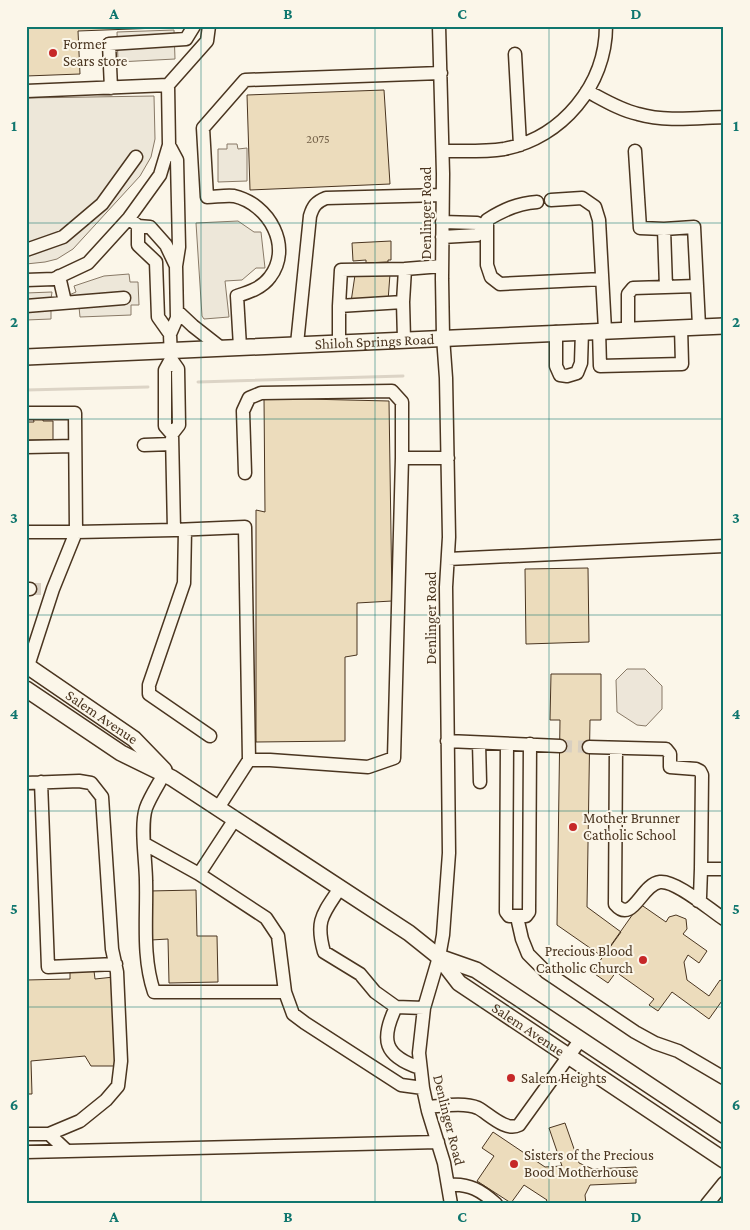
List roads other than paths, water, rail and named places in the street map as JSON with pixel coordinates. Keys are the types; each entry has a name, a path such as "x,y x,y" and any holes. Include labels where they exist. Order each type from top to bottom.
{"main road":[{"name":"Shiloh Springs Road","path":"26,357 171,348 221,348 724,326"},
{"name":"Salem Avenue","path":"27,665 134,739 168,776"},
{"path":"26,684 86,722 127,734"},
{"name":"Salem Avenue","path":"26,689 121,753 168,776 409,933 439,957 459,983 724,1160"},
{"name":"Salem Avenue","path":"439,957 476,970 724,1135"}],"street":[{"path":"111,88 109,44 186,39 194,26"},
{"path":"26,280 54,279 88,263 133,222 160,175 169,145 168,85 207,41 209,26"},
{"name":"Denlinger Road","path":"439,26 443,152 443,337 446,378 449,538 446,587 449,853 443,935 439,957 424,1008 420,1038 420,1068 427,1107 438,1142 451,1204"},
{"path":"443,152 487,151 520,144 534,139 562,121 588,92 601,60 605,44 606,26"},
{"path":"515,54 520,144"},
{"path":"240,346 237,296 255,290 270,279 279,262 279,244 274,227 267,215 252,204 234,196 207,197 203,128 245,80 440,73"},
{"path":"26,91 168,85"},
{"path":"588,92 616,107 652,118 724,117"},
{"path":"169,145 177,160 179,247 176,266 177,318 165,370 165,426 172,439 184,583 149,685 149,694 210,736"},
{"path":"635,152 640,228 694,227 699,326"},
{"path":"26,250 63,237 102,204 136,157"},
{"path":"297,344 312,208 326,198 442,195"},
{"path":"551,200 582,198 595,207 598,220 602,279 600,366 682,364 681,327"},
{"path":"537,202 524,203 501,211 487,220 487,265 490,277 500,284 602,279"},
{"path":"133,222 150,227 166,245 176,266"},
{"path":"133,222 138,245 156,262 158,317 171,348"},
{"path":"442,222 477,223 486,228"},
{"path":"442,237 477,235 486,228"},
{"path":"664,229 666,287"},
{"path":"339,342 341,270 405,269 442,266"},
{"path":"404,339 403,302 405,269"},
{"path":"60,276 65,302"},
{"path":"628,329 628,294 633,288 697,286"},
{"path":"26,306 124,298"},
{"path":"339,306 403,302"},
{"path":"177,311 221,348"},
{"path":"556,332 556,366 560,374 568,376 577,373 581,364 582,331"},
{"path":"244,473 243,411 249,398 262,393 392,391 402,402 394,758 368,767 249,760"},
{"path":"26,413 76,413 76,532 38,589 27,665"},
{"path":"144,445 172,439"},
{"path":"26,447 75,446"},
{"path":"402,458 448,458"},
{"path":"26,532 244,528 249,760 218,808"},
{"path":"448,559 724,546"},
{"path":"447,742 560,746"},
{"path":"479,743 480,782"},
{"path":"507,744 506,912 510,916 517,917 526,916 528,912 530,744"},
{"path":"589,747 666,749 670,754 670,768 696,769 700,771 702,775 701,869 698,901"},
{"path":"616,748 616,904 622,909 630,909 635,906 650,886 661,882 672,884 724,919"},
{"path":"168,776 146,809 145,940 149,977 154,992 285,992"},
{"path":"26,783 78,781 91,783 102,798 112,949 117,972 121,1061 118,1086 106,1100 80,1121 49,1134 26,1134"},
{"path":"41,782 48,967 116,964"},
{"path":"199,874 235,819"},
{"path":"145,844 199,874 266,918 278,936 285,992 293,1014 401,1085 423,1088"},
{"path":"701,869 724,869"},
{"path":"340,888 321,916 320,938 324,952 360,974 375,992 396,1007 424,1008"},
{"path":"517,917 528,954 546,972 635,1032 655,1043 678,1051 724,1078"},
{"path":"396,1007 386,1033 389,1050 404,1063 420,1068"},
{"path":"427,1107 476,1107 508,1126 514,1127 519,1125 581,1039"},
{"path":"49,1134 67,1151"},
{"path":"26,1152 438,1142"},
{"path":"707,1204 724,1183"},
{"path":"448,1185 467,1185 485,1193 496,1204"}],"waterway":[{"path":"198,382 403,376"},
{"path":"26,390 148,387"}],"tunnel":[{"path":"30,589 41,589"},
{"path":"560,746 589,747"}],"place":[{"name":"Former Sears store","path":"53,53"},
{"name":"Mother Brunner Catholic School","path":"573,827"},
{"name":"Precious Blood Catholic Church","path":"643,960"},
{"name":"Salem Heights","path":"511,1078"},
{"name":"Sisters of the Precious Bood Motherhouse","path":"514,1164"}]}
